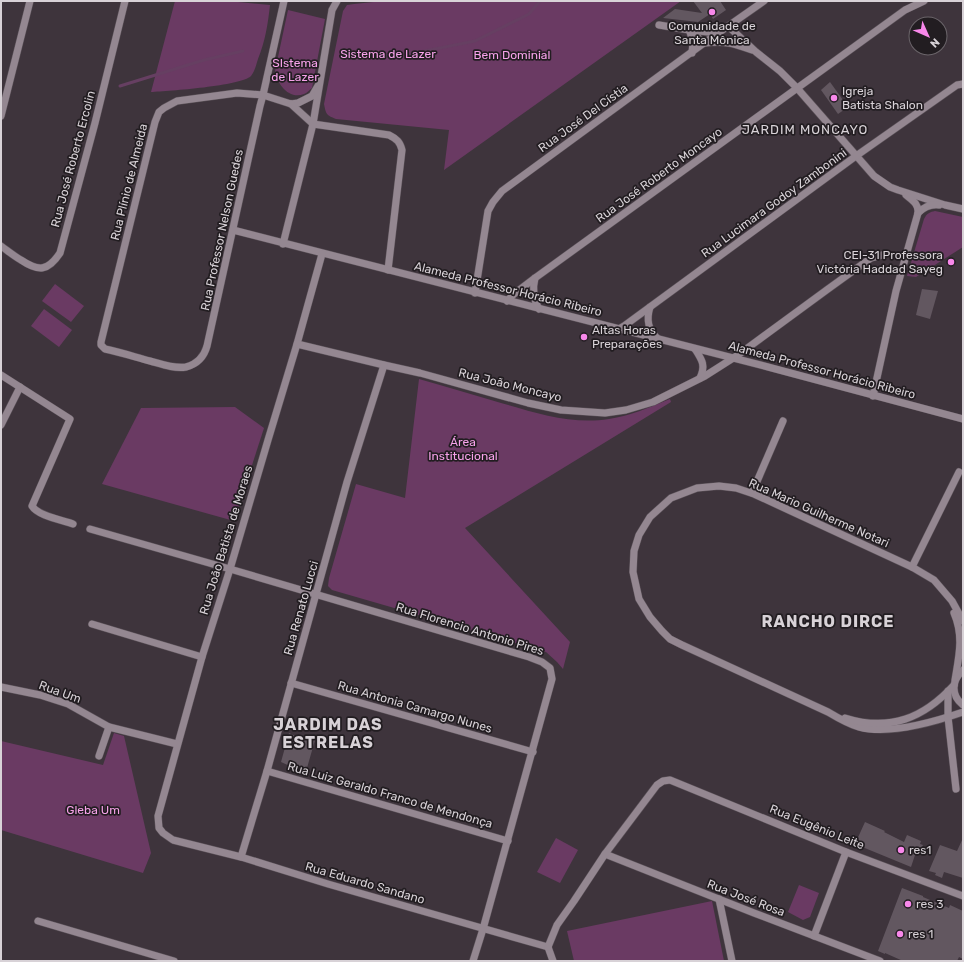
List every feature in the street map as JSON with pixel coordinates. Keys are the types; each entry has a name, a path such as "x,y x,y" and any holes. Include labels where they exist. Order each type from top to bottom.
{"street":[{"path":"1,116 30,1"},
{"name":"Rua José Roberto Ercolin","path":"1,246 32,267 39,268 51,264 60,252 95,123 125,1"},
{"name":"Rua Professor Nelson Guedes","path":"100,345 105,349 164,365 177,367 186,367 199,360 205,352 284,1"},
{"path":"283,244 313,124 331,15 337,1"},
{"name":"Rua José Del Cístia","path":"475,292 488,211 502,191 704,43 764,1"},
{"name":"Rua José Roberto Moncayo","path":"507,301 535,278 905,10 924,1"},
{"path":"659,24 718,34"},
{"path":"728,26 756,52 780,70 798,88 874,176 890,187 898,190 945,205 963,209"},
{"path":"689,30 704,43 726,42 756,52"},
{"path":"689,30 693,42 692,53"},
{"path":"291,104 298,103 312,96 319,84"},
{"name":"Rua Lucimara Godoy Zambonini","path":"619,329 856,156 957,85 963,84"},
{"name":"Rua Plínio de Almeida","path":"100,345 155,122 159,112 177,101 237,93 263,95 291,104 313,124"},
{"path":"313,124 389,136 395,138 400,144 402,150 388,270"},
{"path":"873,396 896,291 918,213 917,205 913,200 898,190"},
{"path":"918,213 922,208 935,204 945,205"},
{"name":"Alameda Professor Horácio Ribeiro","path":"233,230 963,419"},
{"name":"Rua João Batista de Moraes","path":"163,833 159,828 158,816 202,657 297,344 322,254"},
{"name":"Rua João Moncayo","path":"297,344 420,373 554,409 605,412 626,410 653,402 724,365 871,258 882,255"},
{"path":"535,278 533,293 535,302 540,309"},
{"path":"650,307 648,314 650,329 652,334 658,339"},
{"path":"695,349 703,365 704,371 700,378"},
{"name":"Rua Renato Lucci","path":"241,857 267,771 347,482 384,365"},
{"path":"1,374 70,419 32,506 34,510 42,514 73,524"},
{"path":"1,425 20,387"},
{"path":"752,493 783,421"},
{"path":"912,567 959,472"},
{"name":"Rua Mario Guilherme Notari","path":"963,621 952,601 934,580 912,567 752,493 736,488 719,486 697,488 671,498 650,517 639,535 634,551 633,572 639,599 650,618 670,639 828,712 849,719 871,723 902,721 913,717 930,707 948,691 963,670"},
{"name":"Rua Florencio Antonio Pires","path":"90,529 230,568 542,662 550,668 552,679 474,961"},
{"name":"Rua Mario Guilherme Notari","path":"934,580 949,603 958,622 961,640 955,682"},
{"path":"92,624 202,657"},
{"path":"955,682 955,696 963,705"},
{"name":"Rua Antonia Camargo Nunes","path":"291,683 533,752"},
{"name":"Rua Um","path":"1,687 40,695 68,704 109,727 178,744"},
{"path":"948,691 948,717 956,789"},
{"name":"Rua Mario Guilherme Notari","path":"828,712 844,722 873,730 885,730 910,726 963,712"},
{"path":"99,756 109,727"},
{"name":"Rua Luiz Geraldo Franco de Mendonça","path":"267,771 508,841"},
{"name":"Rua Eugênio Leite","path":"605,854 656,785 663,781 670,780 846,852 963,896"},
{"name":"Rua Eduardo Sandano","path":"163,833 173,840 241,857 548,947"},
{"path":"814,936 846,852"},
{"path":"553,961 548,947 557,926 605,854"},
{"name":"Rua José Rosa","path":"605,854 880,961"},
{"path":"719,899 732,961"},
{"path":"38,921 174,961"}],"green space":[{"path":"175,1 228,1 270,5 263,46 254,72 251,76 245,80 234,83 151,92"},
{"path":"383,1 681,1 444,170 449,130 336,119 328,115 326,112 324,104 343,11 347,5"},
{"name":"SIstema de Lazer","path":"288,10 325,19 312,88 305,94 299,95 289,93 281,86 275,71"},
{"path":"935,211 963,217 963,247 916,277 907,276 924,219 926,215"},
{"path":"55,284 84,306 71,322 42,301"},
{"path":"44,309 72,330 59,347 31,326"},
{"name":"Área Institucional","path":"419,379 514,407 568,419 595,420 625,416 670,399 671,402 465,528 570,642 563,669 546,652 332,590 328,586 356,484 405,498"},
{"path":"235,407 264,428 234,521 102,484 141,408"},
{"name":"Gleba Um","path":"114,733 124,736 151,853 143,873 1,830 1,741 103,765"},
{"path":"556,838 578,850 560,883 537,872"},
{"path":"799,885 819,893 810,917 803,920 788,912"},
{"path":"712,901 724,961 574,961 567,931"}],"building":[{"path":"693,1 720,1 726,10 713,19 710,14 698,22 663,18 675,9 702,13"},
{"name":"Igreja Batista Shalon","path":"830,82 848,107 838,114 821,90"},
{"path":"922,289 938,291 930,319 916,315"},
{"path":"289,733 300,738 315,740 307,768 292,767 281,762"},
{"path":"865,822 904,842 907,835 921,841 920,844 923,845 919,853 916,852 911,867 855,844"},
{"path":"963,838 963,878 944,872 942,878 935,875 936,873 929,871 940,845 957,851"},
{"path":"902,888 949,908 950,905 963,911 963,959 959,957 957,961 903,961 878,951"}],"waterway":[{"path":"355,59 420,52 475,41 529,14 540,1"},
{"path":"120,86 204,60 243,51"}],"place":[{"name":"Comunidade de Santa Mônica","path":"712,12"},
{"name":"Igreja Batista Shalon","path":"834,98"},
{"name":"CEI-31 Professora Victória Haddad Sayeg","path":"951,262"},
{"name":"Altas Horas Preparações","path":"584,337"},
{"name":"res1","path":"901,850"},
{"name":"res 3","path":"908,904"},
{"name":"res 1","path":"900,934"}],"district":[{"name":"JARDIM MONCAYO","path":"805,129"},
{"name":"RANCHO DIRCE","path":"828,621"},
{"name":"JARDIM DAS ESTRELAS","path":"328,733"}],"park label":[{"name":"Sistema de Lazer","path":"388,54"},
{"name":"Bem Dominial","path":"512,55"}]}
